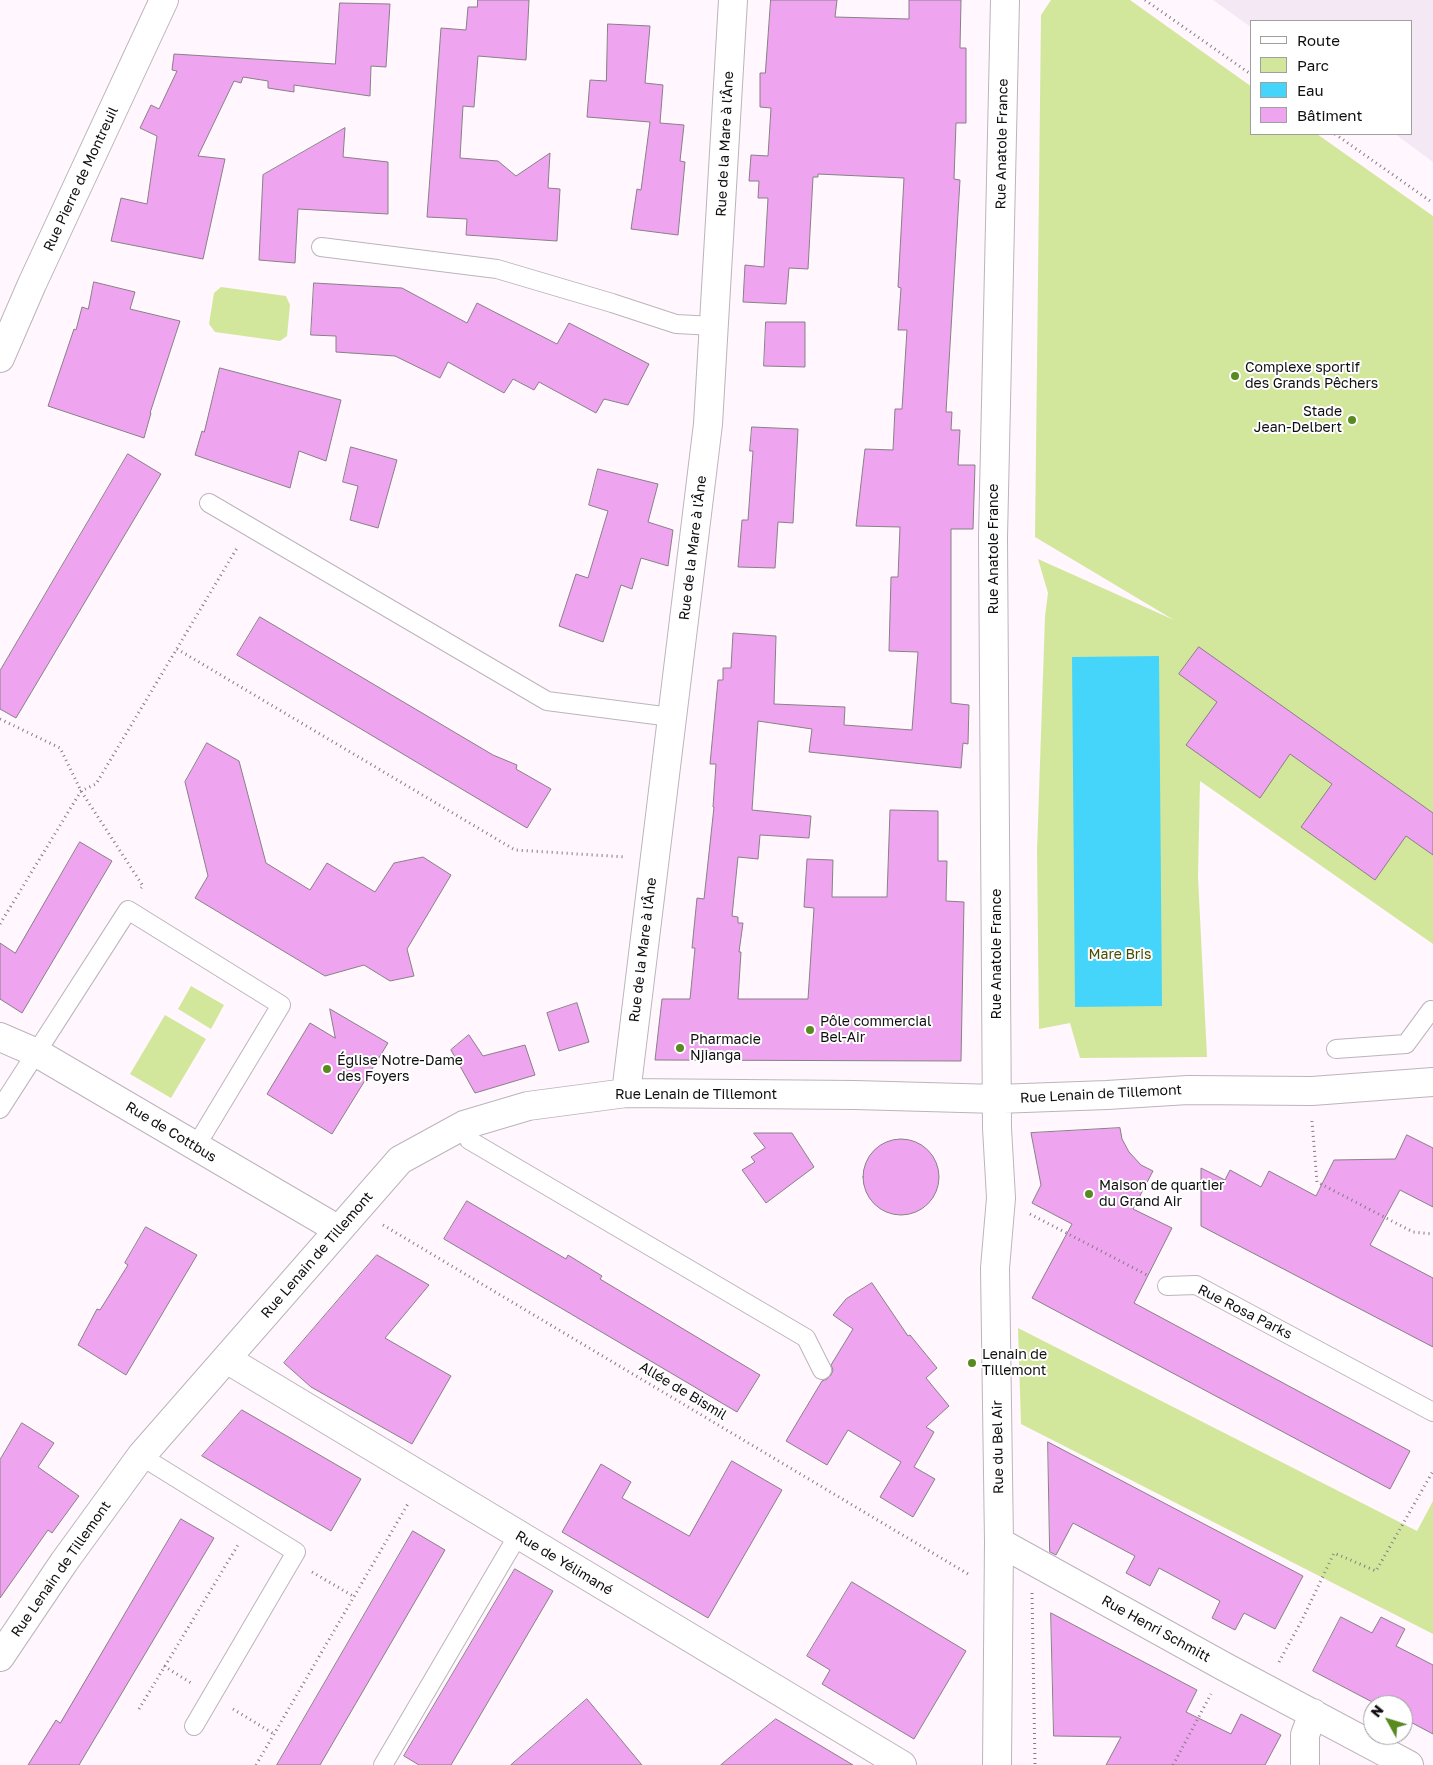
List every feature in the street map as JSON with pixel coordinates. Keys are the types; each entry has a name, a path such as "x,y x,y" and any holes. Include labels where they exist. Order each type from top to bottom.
{"street":[{"name":"Rue Pierre de Montreuil","path":"0,358 32,284 164,0"},
{"name":"Rue de la Mare à l'Âne","path":"626,1093 708,424 733,0"},
{"name":"Rue Anatole France","path":"997,1099 993,537 1005,0"},
{"name":"Rue de Cottbus","path":"0,1037 37,1053 339,1230"},
{"name":"Rue Lenain de Tillemont","path":"4,1643 141,1456 356,1209 400,1160 464,1125 528,1106 626,1093 855,1095 997,1099 1107,1096 1188,1090 1312,1091 1433,1082"},
{"name":"Rue du Bel Air","path":"997,1099 1001,1198 995,1268 1000,1542 997,1765"},
{"name":"Rue de Yélimané","path":"228,1358 518,1535 902,1765"},
{"name":"Rue Henri Schmitt","path":"1000,1542 1225,1667 1409,1765"},
{"path":"1305,1765 1304,1735 1313,1713"}],"lane":[{"path":"321,247 497,269 676,324 714,326"},
{"path":"209,503 547,701 671,717"},
{"path":"0,1109 128,910 281,1005 196,1146"},
{"path":"1336,1049 1406,1044 1431,1010"},
{"path":"464,1125 469,1140 806,1338 822,1370"},
{"name":"Rue Rosa Parks","path":"1167,1286 1196,1285 1433,1412"},
{"path":"141,1456 296,1552 194,1726"},
{"path":"383,1765 518,1535"}],"path":[{"path":"1145,0 1250,74"},
{"path":"1336,135 1433,203"},
{"path":"0,924 81,791 96,784 250,527"},
{"path":"176,649 515,850 654,858"},
{"path":"0,719 60,748 81,791 143,886 128,910"},
{"path":"1312,1091 1316,1182 1412,1232 1433,1234"},
{"path":"1001,1198 1167,1286"},
{"name":"Allée de Bismil","path":"356,1209 998,1592"},
{"path":"1265,1687 1302,1620 1334,1553 1376,1572 1433,1470"},
{"path":"256,1765 411,1499"},
{"path":"139,1709 240,1541"},
{"path":"1173,1765 1225,1667"}],"shaded area":[{"path":"1213,0 1433,0 1433,162 1396,135 1413,135 1413,20 1250,20 1250,27"}],"green space":[{"name":"Complexe sportif des Grands Pêchers","path":"1051,0 1130,0 1250,86 1250,135 1318,135 1433,216 1433,944 1200,781 1198,877 1207,1057 1080,1058 1070,1023 1039,1029 1037,851 1045,616 1048,593 1038,559 1174,620 1035,537 1041,15"},
{"path":"221,287 286,296 290,305 287,336 280,341 215,332 209,324 214,293"},
{"path":"191,986 224,1005 211,1029 178,1009"},
{"path":"165,1015 206,1039 171,1098 130,1074"},
{"path":"1018,1328 1417,1531 1433,1501 1433,1634 1021,1424"}],"water":[{"path":"1159,656 1162,1006 1075,1007 1072,657"}],"building":[{"path":"478,0 529,0 526,60 478,56 474,107 463,106 460,158 498,161 516,176 550,153 548,188 560,189 557,241 466,235 467,219 427,217 441,28 466,30 468,7 477,7"},
{"path":"771,0 837,0 835,17 909,19 909,0 961,0 960,48 966,48 966,123 956,123 954,179 960,180 946,412 952,412 951,430 960,430 958,465 975,465 973,529 951,529 951,703 969,705 968,744 963,743 961,768 809,752 812,729 758,721 752,810 811,816 809,838 760,835 758,859 738,857 732,916 738,917 738,923 743,923 739,952 741,952 738,999 808,999 814,908 804,907 807,859 833,860 832,897 887,897 890,810 938,811 938,861 947,861 946,901 964,902 961,1061 655,1060 662,999 690,999 695,948 692,948 697,898 704,899 714,807 716,764 710,764 718,680 723,680 723,668 731,668 733,633 776,636 774,704 845,707 844,725 912,730 918,652 889,651 891,577 898,577 900,527 856,526 865,449 893,450 895,409 902,409 907,330 898,330 901,288 898,287 904,178 818,174 818,177 813,177 808,269 789,268 786,304 743,302 745,265 764,267 768,198 758,198 759,181 749,181 751,155 768,156 771,108 760,107 760,73 765,73"},
{"path":"340,3 390,4 386,67 371,66 370,96 294,85 294,92 268,88 268,81 243,77 241,83 234,81 198,156 225,159 203,259 111,241 121,198 147,204 157,136 140,128 151,105 159,109 177,71 172,70 174,54 335,64"},
{"path":"608,24 650,26 645,83 663,85 660,123 684,125 680,161 685,162 678,235 631,229 637,189 641,190 650,122 587,117 590,80 606,81"},
{"path":"345,128 343,157 388,162 388,214 298,209 295,263 259,260 263,175"},
{"path":"94,282 135,292 130,309 180,321 150,413 144,438 48,406 74,329 76,330 82,307 88,309"},
{"path":"314,283 402,288 467,323 477,303 557,344 569,323 649,364 628,405 604,399 596,413 539,382 534,390 513,379 504,393 448,362 440,378 395,356 336,352 336,336 311,335"},
{"path":"766,322 805,322 805,367 764,366"},
{"path":"220,368 341,400 326,461 299,451 290,488 195,455 202,431 204,432"},
{"path":"752,427 798,429 793,523 778,522 775,568 738,567 742,520 748,520 753,451 750,451"},
{"path":"351,447 397,460 378,528 350,520 358,486 343,482"},
{"path":"128,454 161,474 16,718 0,709 0,671"},
{"path":"598,469 658,484 648,522 673,530 668,566 641,558 632,589 621,585 603,642 559,626 576,574 588,578 608,511 589,505"},
{"path":"260,617 493,755 517,765 516,769 551,789 527,828 237,655"},
{"path":"1199,647 1433,813 1433,855 1406,836 1375,880 1301,827 1332,784 1290,754 1260,798 1186,745 1217,702 1179,674"},
{"path":"207,743 239,761 266,863 310,890 327,863 375,892 394,863 423,857 451,875 407,949 414,976 390,981 364,965 325,976 195,898 208,876 185,782"},
{"path":"80,842 112,861 22,1013 0,999 0,943 15,953"},
{"path":"577,1003 589,1042 559,1051 547,1013"},
{"name":"Église Notre-Dame des Foyers","path":"330,1009 388,1043 332,1134 267,1094 310,1023 335,1038"},
{"path":"469,1035 483,1056 525,1045 535,1075 475,1093 451,1050"},
{"path":"1120,1128 1122,1139 1129,1152 1141,1165 1153,1171 1133,1209 1172,1228 1134,1303 1410,1451 1390,1489 1032,1298 1072,1224 1032,1203 1041,1185 1031,1133"},
{"path":"754,1133 792,1133 814,1167 766,1203 742,1170 755,1162 751,1157 765,1148"},
{"path":"1407,1135 1433,1148 1433,1207 1400,1190 1370,1245 1433,1278 1433,1347 1201,1226 1201,1168 1225,1180 1230,1170 1261,1187 1269,1171 1316,1196 1334,1160 1395,1159"},
{"path":"894,1139 908,1139 922,1145 933,1156 939,1170 936,1192 928,1204 908,1215 894,1215 880,1209 869,1198 863,1184 863,1170 869,1156 880,1145"},
{"path":"467,1201 566,1259 568,1255 602,1276 600,1279 760,1375 737,1412 444,1239"},
{"path":"146,1227 197,1255 126,1375 78,1345 97,1309 100,1310 128,1265 125,1263"},
{"path":"377,1255 429,1285 385,1338 451,1376 412,1444 311,1387 284,1363"},
{"path":"872,1283 908,1336 910,1335 937,1368 926,1378 949,1406 926,1427 934,1432 914,1467 935,1479 913,1517 880,1497 901,1462 848,1430 827,1465 786,1441 822,1381 831,1375 833,1370 831,1365 853,1329 833,1315 846,1299"},
{"path":"242,1410 361,1479 331,1531 202,1456"},
{"path":"22,1423 54,1443 38,1467 79,1496 52,1533 48,1530 0,1598 0,1460"},
{"path":"1048,1442 1303,1576 1275,1629 1244,1613 1235,1630 1212,1618 1220,1601 1159,1568 1150,1586 1126,1573 1135,1556 1073,1523 1056,1555 1050,1552"},
{"path":"732,1461 782,1490 708,1618 562,1532 601,1464 631,1482 622,1498 689,1536"},
{"path":"181,1519 214,1538 79,1765 28,1765 56,1720 60,1723"},
{"path":"413,1531 445,1550 320,1765 277,1765"},
{"path":"515,1569 553,1591 451,1765 419,1765 404,1756"},
{"path":"852,1582 966,1651 914,1739 822,1684 830,1670 807,1656"},
{"path":"1051,1613 1197,1690 1186,1712 1231,1734 1241,1714 1281,1735 1265,1765 1106,1765 1121,1737 1054,1736"},
{"path":"1341,1617 1372,1633 1381,1617 1405,1629 1396,1646 1433,1665 1433,1734 1413,1723 1413,1695 1363,1695 1363,1697 1313,1671"},
{"path":"587,1699 642,1765 511,1765"},
{"path":"776,1719 853,1765 721,1765"}],"place":[{"name":"Complexe sportif des Grands Pêchers","path":"1235,376"},
{"name":"Stade Jean-Delbert","path":"1352,420"},
{"name":"Pôle commercial Bel-Air","path":"810,1030"},
{"name":"Pharmacie Njianga","path":"680,1048"},
{"name":"Église Notre-Dame des Foyers","path":"327,1069"},
{"name":"Maison de quartier du Grand Air","path":"1089,1194"},
{"name":"Lenain de Tillemont","path":"972,1363"}],"park label":[{"name":"Mare Bris","path":"1120,955"}]}
